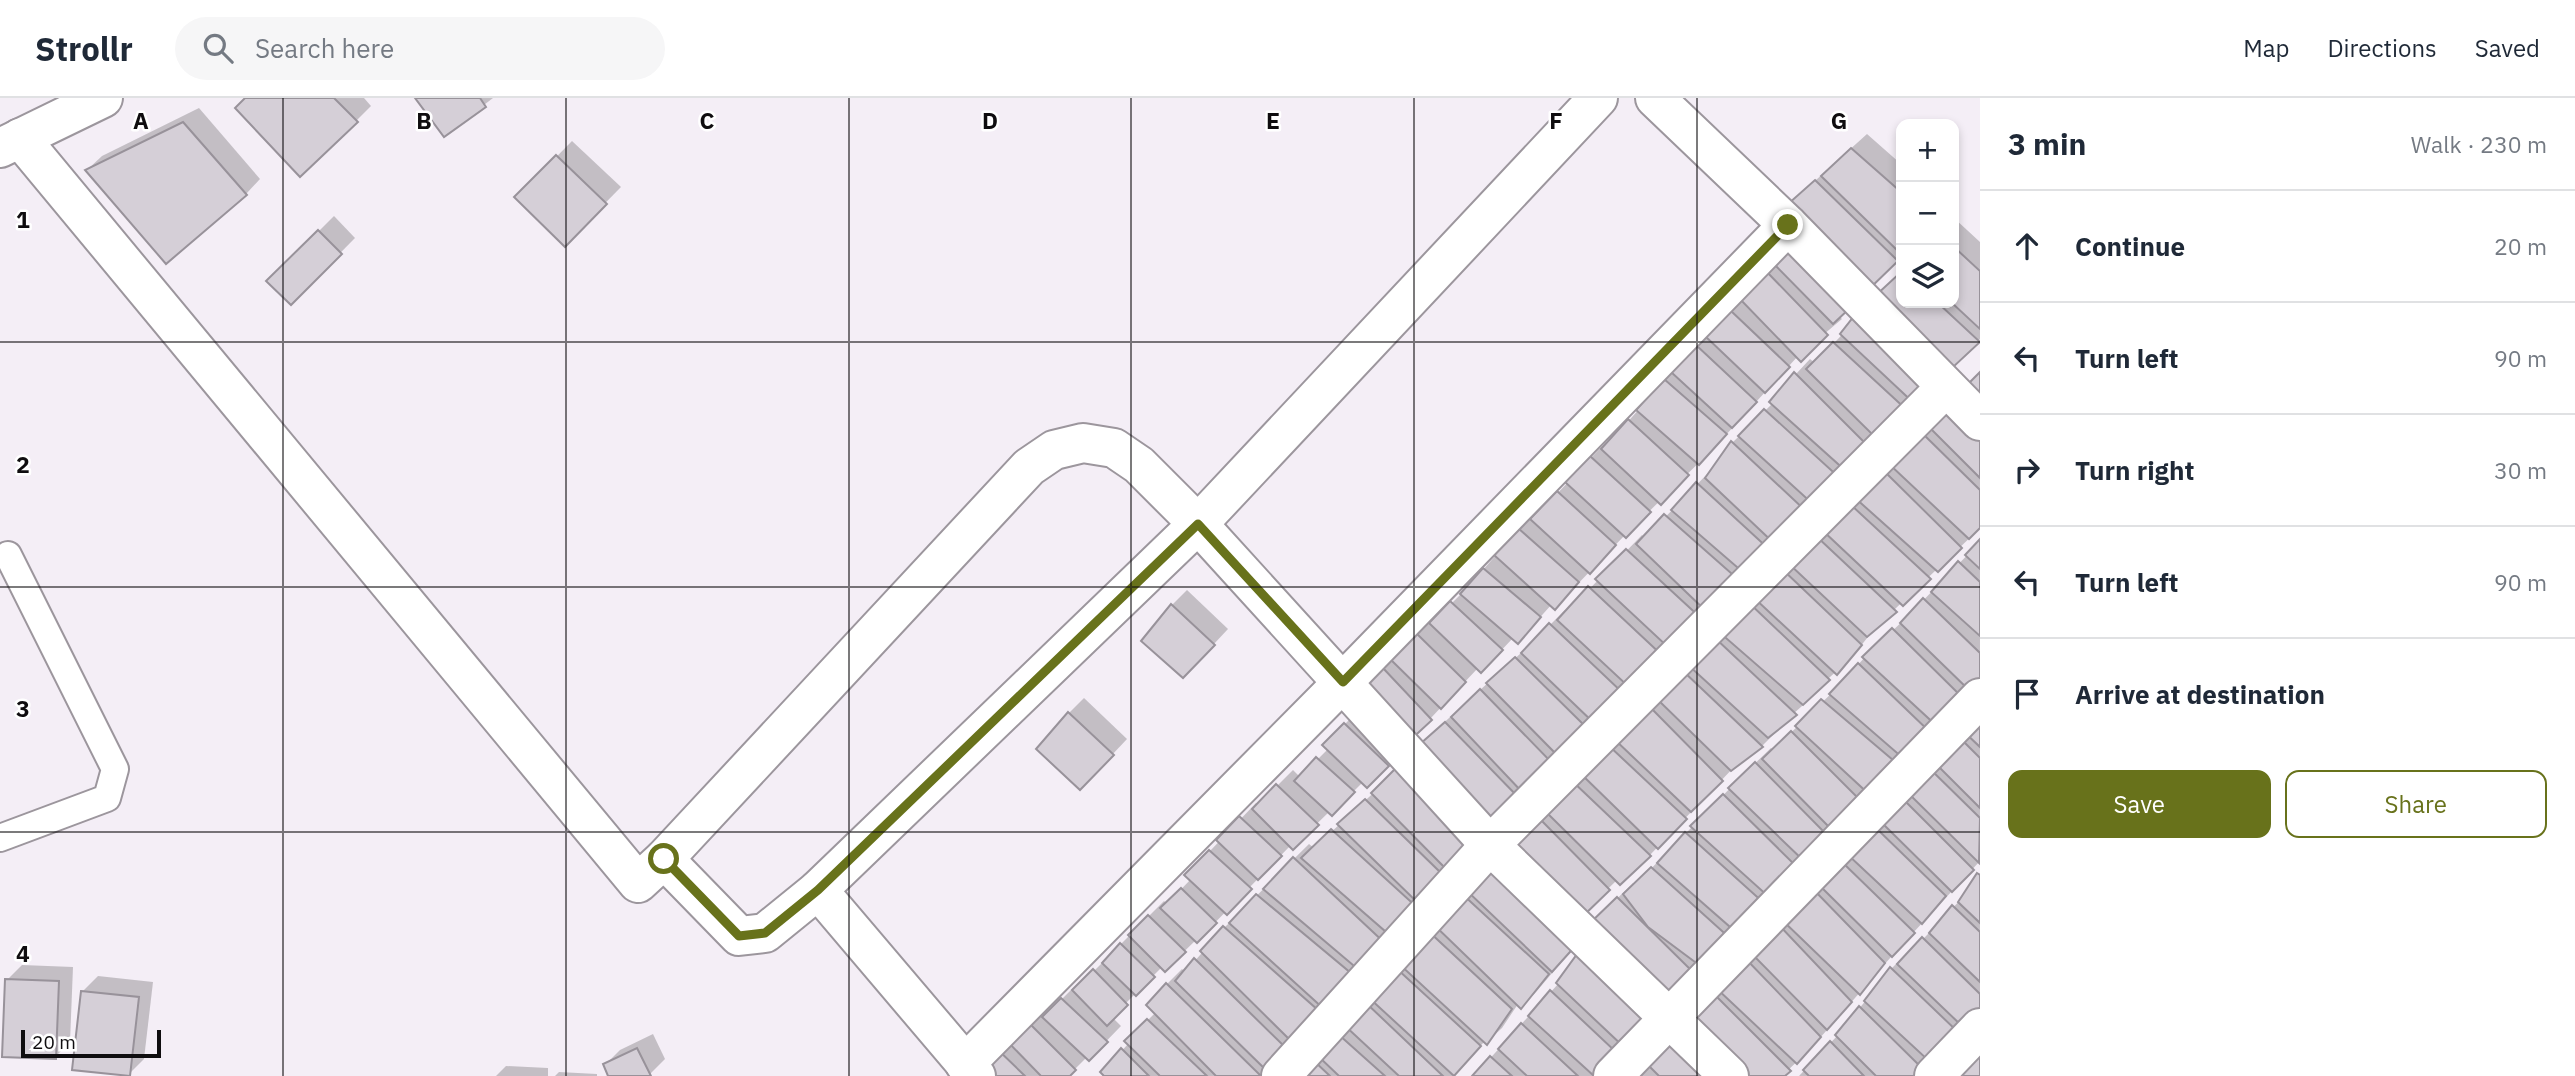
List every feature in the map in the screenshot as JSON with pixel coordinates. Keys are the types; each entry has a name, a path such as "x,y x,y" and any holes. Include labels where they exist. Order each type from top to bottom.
{"street":[{"path":"103,98 10,143 638,883 664,859 1029,467 1054,450 1083,443 1114,448 1139,465 1198,524 1490,845 1728,1076"},
{"path":"664,859 739,936 765,933 818,890 1198,524 1598,98"},
{"path":"1655,98 1788,225 1980,421"},
{"path":"818,890 970,1070 1788,225"},
{"path":"1281,1076 1490,845 1945,388"},
{"path":"1613,1076 1980,698"},
{"path":"1934,1076 1980,1028"}],"lane":[{"path":"0,838 107,798 115,769 3,550"}],"building":[{"path":"245,98 334,98 358,122 300,177 235,108"},
{"path":"415,98 480,98 486,107 444,137"},
{"path":"183,122 247,195 166,264 85,170"},
{"path":"1851,148 1896,188 1896,249 1821,176"},
{"path":"556,155 607,204 565,247 514,197"},
{"path":"1815,180 1896,259 1896,263 1866,292 1788,204"},
{"path":"318,230 342,254 291,305 266,281"},
{"path":"1791,245 1851,307 1833,324 1772,262"},
{"path":"1959,252 1980,271 1980,329 1957,308"},
{"path":"1765,270 1828,335 1801,362 1738,297"},
{"path":"1896,277 1896,308 1943,308 1980,342 1951,369 1874,297"},
{"path":"1730,310 1790,367 1765,393 1705,336"},
{"path":"1858,311 1935,386 1918,407 1840,334"},
{"path":"1833,342 1909,412 1877,439 1806,369"},
{"path":"1696,345 1757,402 1732,428 1671,372"},
{"path":"1794,372 1870,448 1847,472 1769,402"},
{"path":"1980,372 1980,406 1963,389"},
{"path":"1664,379 1727,434 1699,465 1636,410"},
{"path":"1953,396 1980,423 1980,478 1926,424"},
{"path":"1764,409 1842,480 1815,506 1738,436"},
{"path":"1628,419 1689,475 1661,505 1601,449"},
{"path":"1920,431 1980,490 1980,528 1969,539 1889,464"},
{"path":"1731,441 1808,513 1778,547 1705,478"},
{"path":"1590,456 1651,512 1626,538 1565,482"},
{"path":"1881,468 1962,548 1938,572 1854,497"},
{"path":"1696,482 1771,551 1745,574 1671,510"},
{"path":"1557,491 1616,545 1590,574 1530,519"},
{"path":"1850,504 1931,579 1903,606 1821,529"},
{"path":"1664,514 1740,581 1708,613 1636,544"},
{"path":"1518,528 1579,582 1555,610 1494,555"},
{"path":"1815,535 1897,612 1867,637 1788,563"},
{"path":"1980,539 1980,569 1965,555"},
{"path":"1626,549 1703,620 1670,649 1595,579"},
{"path":"1958,561 1980,582 1980,636 1931,592"},
{"path":"1483,568 1541,617 1518,644 1460,594"},
{"path":"1781,568 1862,645 1837,675 1752,596"},
{"path":"1588,586 1665,658 1631,689 1557,620"},
{"path":"1923,598 1980,653 1980,681 1970,691 1900,623"},
{"path":"1746,600 1830,680 1803,705 1719,632"},
{"path":"1450,601 1503,650 1481,673 1429,623"},
{"path":"1171,604 1215,645 1183,678 1141,641"},
{"path":"1549,623 1625,695 1596,725 1521,653"},
{"path":"1892,628 1966,701 1939,728 1862,657"},
{"path":"1412,629 1466,682 1441,709 1386,655"},
{"path":"1714,637 1797,715 1768,738 1687,664"},
{"path":"1515,657 1590,731 1560,758 1486,683"},
{"path":"1858,663 1932,734 1904,759 1829,694"},
{"path":"1382,667 1432,720 1406,744 1356,690"},
{"path":"1682,670 1763,747 1731,771 1656,698"},
{"path":"1480,689 1555,766 1524,794 1451,717"},
{"path":"1821,699 1900,766 1871,796 1795,726"},
{"path":"1648,705 1723,781 1691,812 1613,738"},
{"path":"1980,711 1980,747 1962,730"},
{"path":"1068,712 1114,755 1080,790 1036,749"},
{"path":"1445,722 1521,800 1489,828 1411,752"},
{"path":"1344,723 1389,766 1367,788 1322,745"},
{"path":"1791,731 1863,803 1835,833 1762,759"},
{"path":"1956,734 1980,758 1980,808 1932,760"},
{"path":"1607,744 1687,819 1658,849 1578,771"},
{"path":"1316,757 1355,792 1332,816 1294,781"},
{"path":"1755,762 1829,837 1805,862 1728,788"},
{"path":"1925,764 1980,818 1979,863 1903,788"},
{"path":"1396,768 1478,845 1450,873 1371,793"},
{"path":"1570,779 1651,856 1620,885 1543,809"},
{"path":"1276,784 1319,825 1293,850 1252,809"},
{"path":"1723,794 1800,870 1770,898 1690,826"},
{"path":"1901,797 1974,870 1952,892 1879,820"},
{"path":"1365,799 1441,873 1420,905 1337,824"},
{"path":"1536,815 1610,890 1581,918 1504,843"},
{"path":"1239,816 1282,856 1258,880 1216,840"},
{"path":"1874,826 1946,896 1922,924 1847,854"},
{"path":"1331,829 1420,910 1393,938 1301,858"},
{"path":"1685,832 1765,904 1737,933 1657,863"},
{"path":"1209,850 1252,889 1227,915 1184,875"},
{"path":"1293,857 1389,947 1360,971 1263,889"},
{"path":"1841,861 1915,933 1892,957 1817,883"},
{"path":"1490,863 1578,943 1552,972 1466,890"},
{"path":"1651,867 1732,940 1703,968 1648,927 1623,894"},
{"path":"1977,873 1980,875 1980,923 1958,902"},
{"path":"1181,888 1217,923 1197,943 1160,908"},
{"path":"1812,888 1885,963 1860,995 1781,919"},
{"path":"1460,892 1549,974 1521,1009 1430,921"},
{"path":"1256,894 1352,974 1324,1009 1229,923"},
{"path":"1617,897 1696,975 1669,1003 1589,924"},
{"path":"1952,905 1980,932 1980,982 1929,933"},
{"path":"1148,915 1186,952 1165,972 1128,935"},
{"path":"1777,923 1852,1002 1827,1030 1751,953"},
{"path":"1223,926 1319,1011 1294,1044 1200,951"},
{"path":"1426,929 1512,1009 1487,1045 1398,963"},
{"path":"1922,937 1980,994 1980,1009 1962,1026 1897,964"},
{"path":"1120,943 1155,977 1136,996 1102,963"},
{"path":"1580,950 1654,1018 1625,1048 1556,983"},
{"path":"1744,957 1821,1037 1797,1064 1715,987"},
{"path":"1194,958 1287,1049 1266,1070 1175,981"},
{"path":"1890,967 1959,1033 1929,1061 1864,1001"},
{"path":"1396,968 1481,1046 1454,1076 1367,996"},
{"path":"1093,969 1128,1005 1107,1026 1072,990"},
{"path":"5,979 59,981 56,1059 2,1057"},
{"path":"1166,983 1261,1076 1216,1076 1146,1005"},
{"path":"1550,990 1616,1052 1594,1076 1528,1016"},
{"path":"81,991 139,997 130,1076 72,1070"},
{"path":"1711,991 1791,1071 1785,1076 1742,1076 1681,1018"},
{"path":"1061,998 1108,1042 1089,1061 1042,1017"},
{"path":"1365,1002 1443,1076 1399,1076 1343,1024"},
{"path":"1859,1006 1924,1070 1918,1076 1876,1076 1835,1035"},
{"path":"1025,1019 1076,1070 1070,1076 1041,1076 1005,1039"},
{"path":"1147,1019 1207,1076 1160,1076 1124,1041"},
{"path":"1521,1023 1578,1076 1527,1076 1498,1049"},
{"path":"1338,1034 1385,1076 1339,1076 1318,1056"},
{"path":"1669,1037 1709,1076 1659,1076 1645,1062"},
{"path":"1830,1041 1864,1076 1809,1076 1803,1070"},
{"path":"994,1046 1025,1076 982,1076"},
{"path":"637,1048 651,1076 608,1076 603,1064"},
{"path":"1121,1048 1149,1076 1104,1076 1100,1072"},
{"path":"1974,1051 1980,1057 1980,1076 1953,1076"},
{"path":"1490,1056 1512,1076 1472,1076"},
{"path":"1313,1060 1330,1076 1301,1076"}],"route":[{"path":"664,859 739,936 765,933 818,890 1198,524 1343,682 1788,225"}]}
